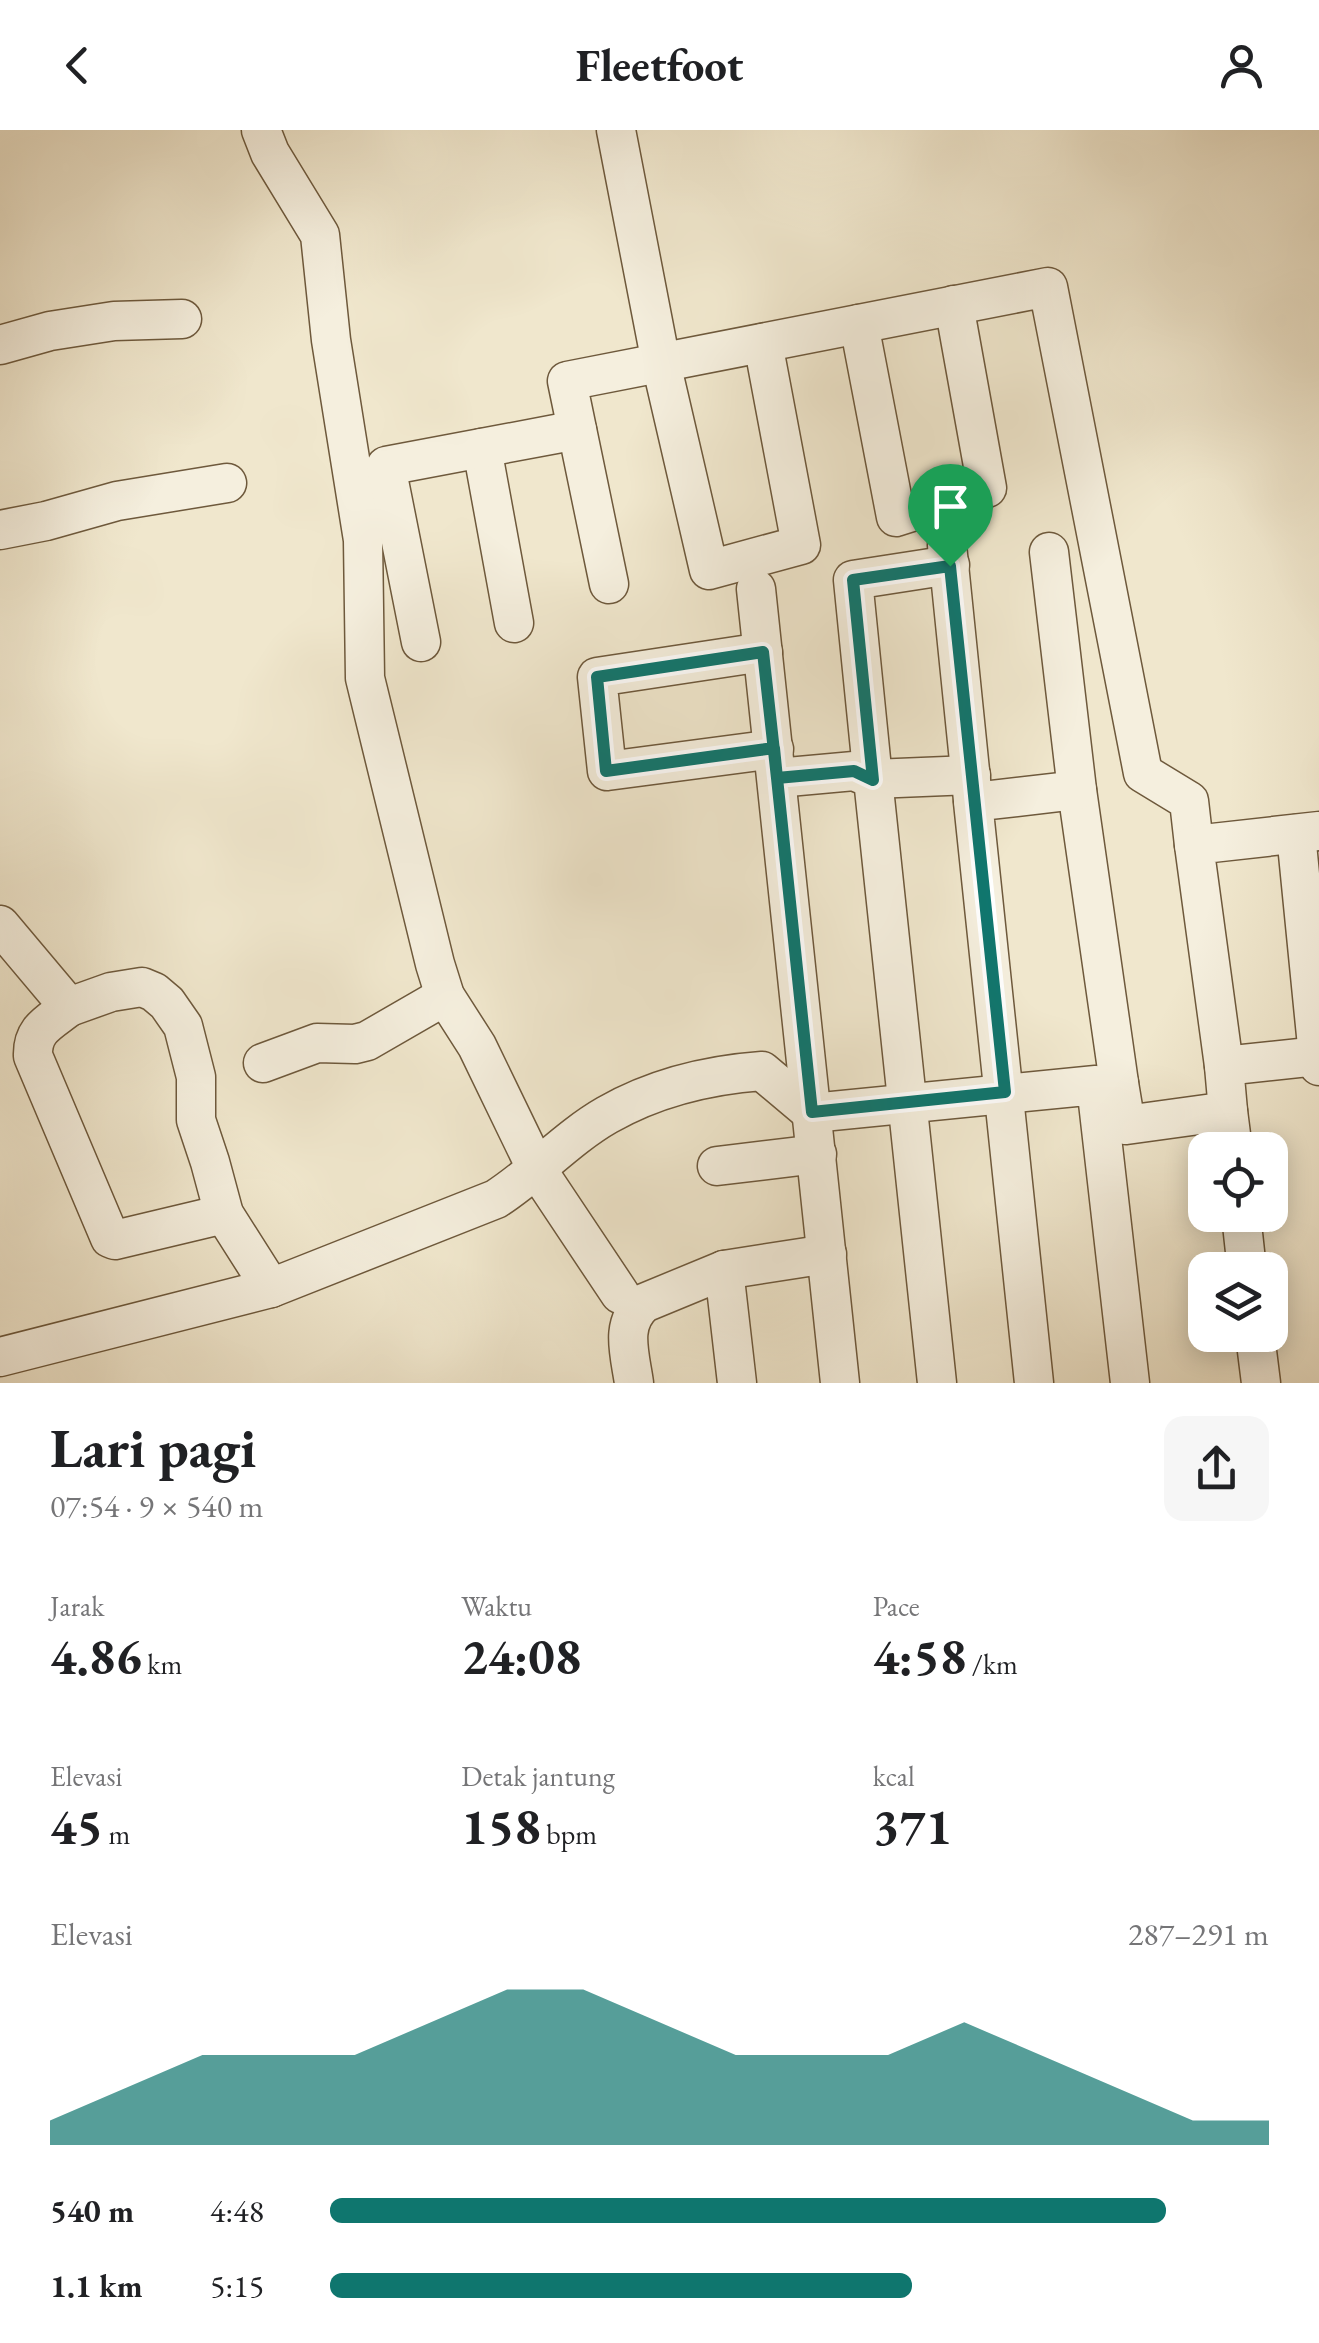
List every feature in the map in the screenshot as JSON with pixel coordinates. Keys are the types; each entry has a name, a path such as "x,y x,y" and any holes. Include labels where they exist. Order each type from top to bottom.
{"street":[{"path":"260,130 320,235 331,340 362,540 365,678 426,935 446,996 477,1046 536,1168 620,1294"},
{"path":"616,130 661,363 709,570 801,545 762,343"},
{"path":"610,584 567,381 1048,287 1143,773 1189,801 1231,1132"},
{"path":"859,324 896,517 987,488 954,305"},
{"path":"0,345 50,331 114,321 182,319"},
{"path":"420,642 386,466 577,430"},
{"path":"482,448 514,623"},
{"path":"0,530 117,501 227,482"},
{"path":"1049,552 1108,1084 1130,1383"},
{"path":"937,1383 853,580 949,555 1034,1383"},
{"path":"756,589 840,1383"},
{"path":"763,652 597,677 606,771 776,764 854,771 873,780 972,789 1078,790"},
{"path":"1194,845 1308,832 1319,1066"},
{"path":"0,926 69,1007"},
{"path":"224,1214 116,1240 110,1238 33,1056 32,1042 37,1032 69,1007 111,992 142,987 167,1002 183,1026 196,1078 196,1120 224,1214 271,1288"},
{"path":"263,1063 318,1043 367,1041 446,996"},
{"path":"1224,1066 1318,1056"},
{"path":"0,1357 271,1288 496,1198 606,1116 683,1082 762,1070 812,1112 1108,1084"},
{"path":"1108,1084 1126,1125 1155,1383"},
{"path":"1126,1125 1228,1112"},
{"path":"717,1166 817,1154"},
{"path":"634,1383 627,1328 634,1312 644,1303 724,1270 827,1254"},
{"path":"724,1270 736,1383"},
{"path":"1257,1352 1261,1383"}],"route":[{"path":"950,566 853,580 873,780 854,771 777,778 774,748 606,771 597,677 763,652 774,748 777,778 812,1112 1005,1092 950,566"}]}
